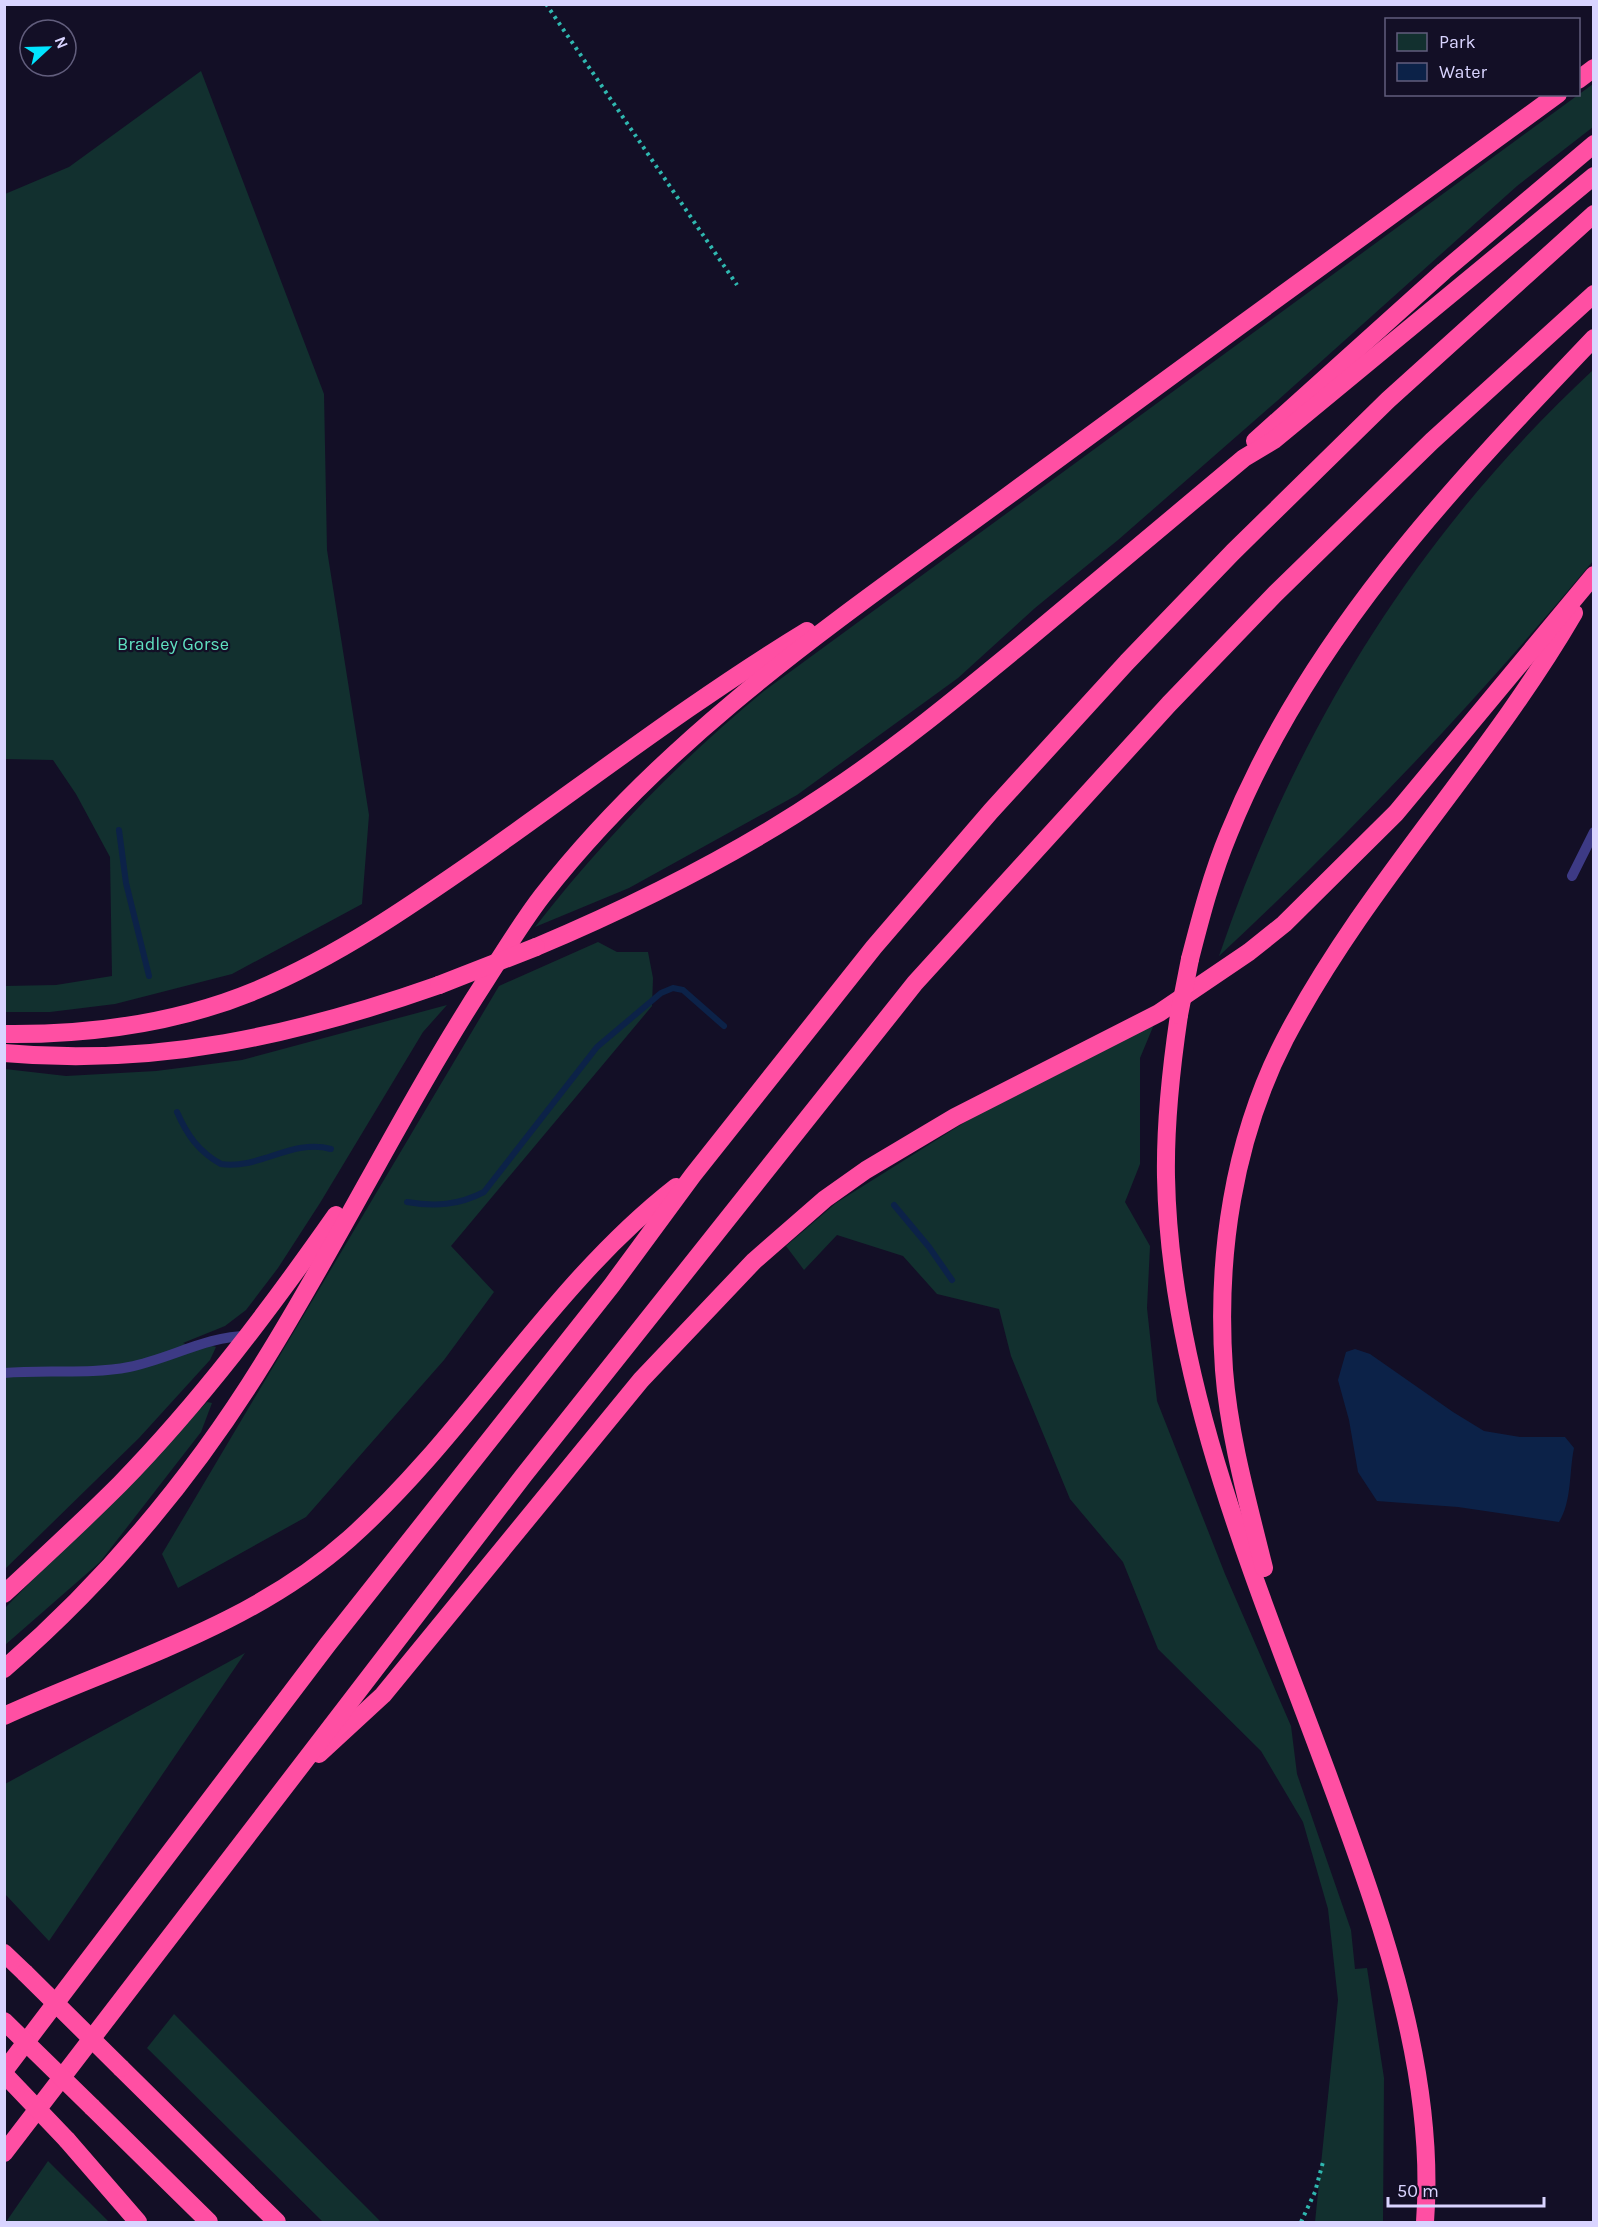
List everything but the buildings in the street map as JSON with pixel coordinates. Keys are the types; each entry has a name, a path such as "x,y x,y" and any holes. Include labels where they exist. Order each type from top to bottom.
{"highway":[{"path":"1580,78 1593,68"},
{"path":"4,1669 91,1588 160,1512 196,1464 268,1355 446,1041 543,895 621,806 723,710 898,576 1555,96"},
{"path":"1244,458 1265,431 1444,271 1593,144"},
{"path":"4,1053 116,1055 178,1051 246,1041 316,1024 439,985 536,947 609,916 711,865 829,793 958,696 1244,458 1283,432 1593,176"},
{"path":"138,2223 67,2140 4,2072 328,1644 612,1285 693,1174 874,947 991,811 1126,662 1388,400 1593,214"},
{"path":"4,2153 516,1484 915,983 1161,713 1275,594 1432,441 1593,294"},
{"path":"1425,2223 1427,2193 1424,2129 1414,2055 1400,1994 1355,1848 1220,1473 1197,1390 1173,1267 1166,1180 1168,1103 1179,1015 1190,959 1209,888 1229,833 1285,717 1334,638 1379,577 1437,506 1593,338"},
{"path":"285,1784 383,1695 641,1380 754,1261 825,1199 866,1170 955,1118 1159,1013 1215,977 1266,938 1396,813 1593,575"},
{"path":"4,1034 80,1031 149,1021 219,1003 293,974 400,913 765,656 898,576"},
{"path":"1285,1658 1246,1494 1224,1372 1222,1268 1226,1225 1246,1143 1272,1069 1322,976 1389,875 1462,779 1549,656 1593,580"},
{"path":"4,1594 120,1484 192,1405 249,1336 392,1135"},
{"path":"4,1716 215,1628 268,1599 317,1566 389,1502 590,1266 646,1210 693,1174"},
{"path":"4,1953 277,2223"},
{"path":"4,2021 209,2223"}],"lane":[{"path":"1572,876 1593,832"},
{"path":"4,1373 111,1370 151,1361 226,1336 249,1336"}],"path":[{"path":"546,4 737,285"},
{"path":"1301,2223 1315,2192 1323,2162"}],"green space":[{"name":"Bradley Gorse","path":"201,71 324,394 327,550 369,815 362,904 232,974 115,1004 50,1012 5,1012 5,986 56,985 112,976 110,857 76,794 53,760 5,759 5,194 69,167"},
{"path":"1593,84 1593,127 1517,186 1277,401 1118,540 1035,608 958,678 797,795 629,888 535,927 588,863 672,773 764,691 1577,96 1580,96 1580,94"},
{"path":"1593,370 1593,561 1459,715 1317,862 1219,956 1250,872 1285,792 1325,714 1369,639 1418,568 1471,499 1530,433"},
{"path":"598,942 617,952 648,952 653,978 652,1006 451,1246 494,1292 444,1360 306,1517 178,1588 162,1554 499,986"},
{"path":"447,1005 423,1032 320,1203 278,1268 246,1310 225,1326 183,1343 192,1346 216,1347 210,1360 139,1438 5,1569 5,1069 66,1076 156,1071 242,1060"},
{"path":"1155,1022 1140,1058 1140,1164 1125,1202 1150,1246 1147,1308 1157,1401 1225,1574 1291,1726 1297,1774 1351,1930 1355,1969 1367,1968 1384,2078 1383,2222 1315,2222 1338,2000 1328,1909 1303,1822 1261,1751 1158,1649 1123,1562 1070,1499 1011,1356 999,1309 937,1294 903,1256 837,1235 804,1270 786,1246 836,1203 973,1117"},
{"path":"207,1402 212,1403 201,1432 100,1562 5,1645 5,1608"},
{"path":"245,1653 49,1941 5,1894 5,1784"},
{"path":"174,2014 381,2222 323,2222 147,2048"},
{"path":"48,2161 109,2222 6,2222"}],"water":[{"path":"1355,1349 1370,1354 1484,1431 1520,1437 1565,1437 1574,1448 1568,1496 1559,1522 1458,1507 1377,1501 1358,1472 1349,1420 1338,1380 1346,1352"}],"waterway":[{"path":"119,830 126,883 149,976"},
{"path":"407,1202 447,1204 484,1192 597,1047 661,993 673,988 683,990 724,1026"},
{"path":"177,1112 194,1142 221,1164 249,1163 303,1148 331,1149"},
{"path":"894,1205 929,1247 952,1280"}]}
